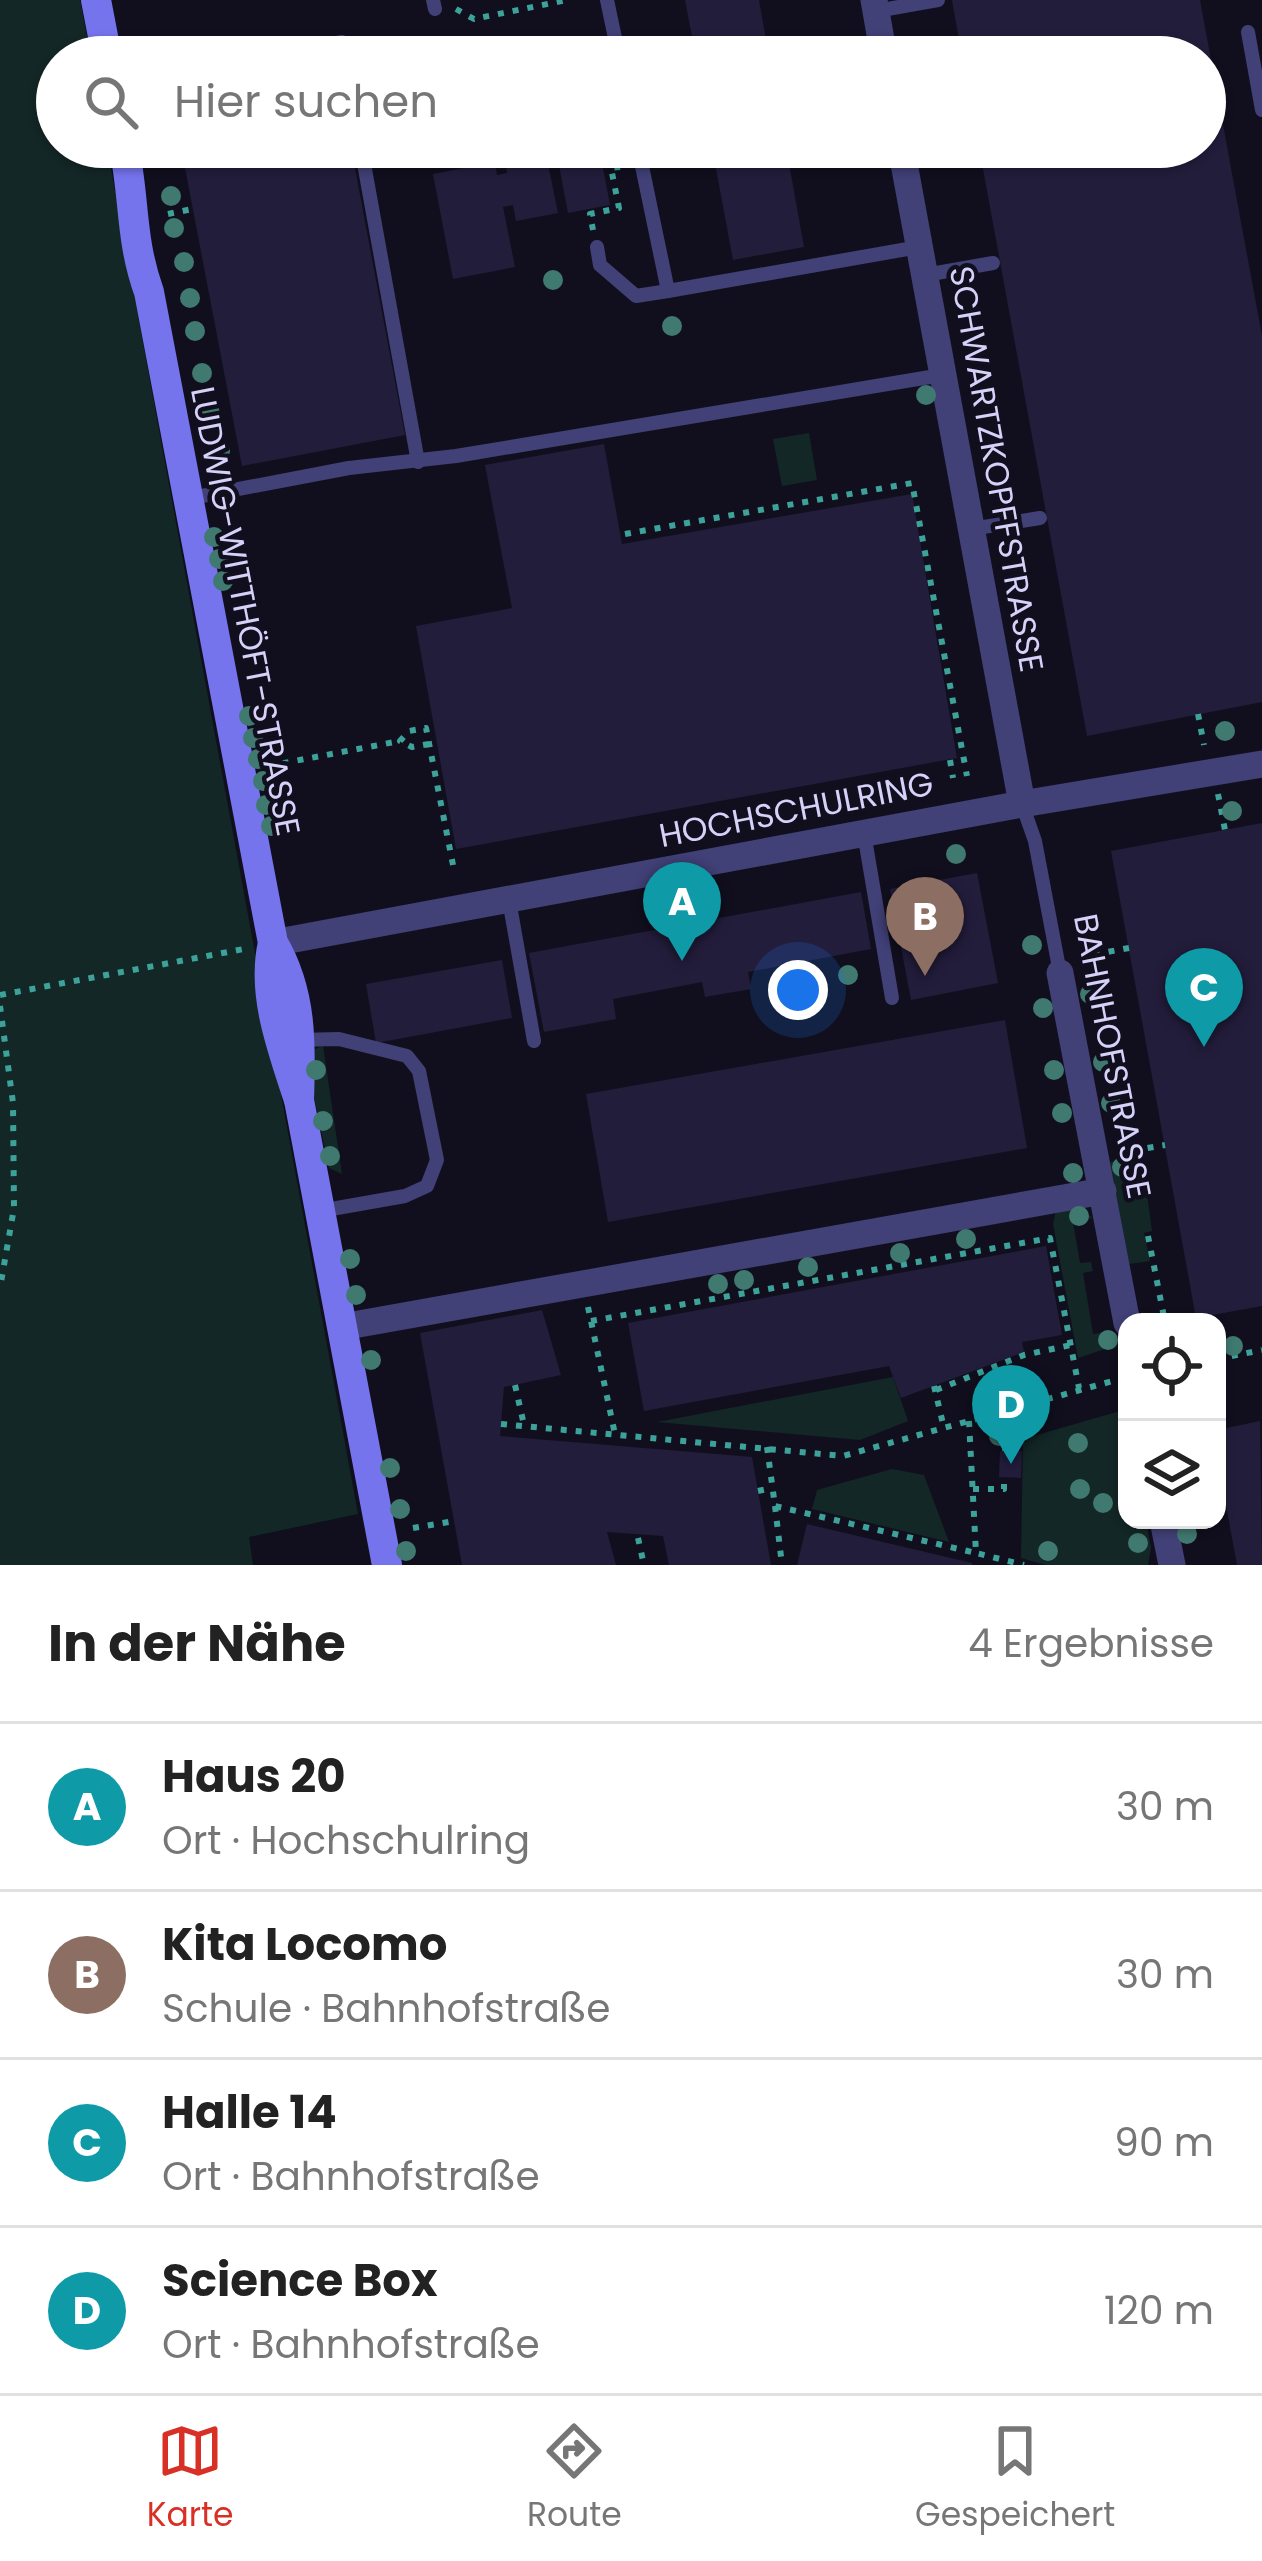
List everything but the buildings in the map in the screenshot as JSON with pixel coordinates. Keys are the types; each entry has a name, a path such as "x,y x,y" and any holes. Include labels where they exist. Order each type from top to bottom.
{"street":[{"path":"96,0 103,36"},
{"path":"875,5 880,36"},
{"name":"LUDWIG-WITTHÖFT-STRASSE","path":"128,168 130,220 149,292 187,499 260,946"},
{"name":"SCHWARTZKOPFFSTRASSE","path":"905,168 1022,804"},
{"name":"HOCHSCHULRING","path":"260,946 1262,764"},
{"path":"260,946 292,980 291,1042 298,1100 387,1565"},
{"name":"BAHNHOFSTRASSE","path":"1059,967 1125,1313"},
{"path":"342,1327 1102,1191"},
{"path":"1165,1529 1172,1565"}],"lane":[{"path":"607,0 615,36"},
{"path":"875,5 938,0"},
{"path":"1248,32 1262,110"},
{"path":"365,168 418,462"},
{"path":"642,168 668,291"},
{"path":"597,247 601,265 636,296 922,261 993,263"},
{"path":"187,499 349,468 418,462 942,375"},
{"path":"971,530 1040,518"},
{"name":"BAHNHOFSTRASSE","path":"1022,804 1035,842 1059,967"},
{"path":"864,833 892,998"},
{"path":"508,900 534,1041"},
{"path":"291,1042 339,1039 407,1055 419,1071 437,1160 428,1186 405,1196 320,1211"}],"path":[{"path":"434,5 460,9 474,19 567,0"},
{"path":"597,247 590,211 619,208 610,168"},
{"path":"168,214 192,208"},
{"path":"625,535 912,483 967,776"},
{"path":"1198,714 1206,754"},
{"path":"268,766 400,741 409,731 426,728 454,871"},
{"path":"400,741 412,747 429,744"},
{"path":"950,760 952,778"},
{"path":"1218,791 1225,830"},
{"path":"691,886 696,923"},
{"path":"0,995 260,946"},
{"path":"1059,967 1129,948"},
{"path":"0,1006 13,1103 14,1187 0,1288"},
{"path":"1096,1157 1165,1145"},
{"path":"1148,1236 1163,1313"},
{"path":"591,1321 734,1299 1050,1238 1080,1390"},
{"path":"583,1285 615,1435"},
{"path":"944,1428 935,1388 1024,1355 1071,1345"},
{"path":"1226,1357 1262,1350"},
{"path":"501,1424 843,1456 1118,1379"},
{"path":"514,1384 524,1425"},
{"path":"1005,1451 1006,1411"},
{"path":"969,1421 976,1553"},
{"path":"767,1448 782,1565"},
{"path":"973,1489 1004,1489 1004,1478"},
{"path":"758,1491 772,1488"},
{"path":"775,1506 1024,1565"},
{"path":"413,1528 454,1521"},
{"path":"638,1538 644,1565"}],"green space":[{"path":"0,0 80,0 87,36 36,36 36,168 111,168 358,1514 249,1537 253,1565 0,1565"},
{"path":"809,433 817,480 782,486 773,439"},
{"path":"323,1046 342,1174 329,1168 311,1082 310,1051"},
{"path":"1142,1157 1152,1231 1144,1233 1150,1261 1129,1264 1110,1162"},
{"path":"1077,1207 1093,1218 1073,1222 1080,1263 1091,1262 1093,1271 1083,1273 1093,1334 1113,1331 1117,1345 1078,1358 1053,1224 1056,1210"},
{"path":"893,1377 908,1421 860,1440 657,1422"},
{"path":"1118,1412 1118,1529 1148,1529 1148,1565 1046,1565 1021,1558 1023,1439"},
{"path":"892,1469 924,1475 949,1542 812,1509 817,1490"}],"place":[{"name":"Haus 20","path":"682,961"},
{"name":"Kita Locomo","path":"925,976"},
{"name":"Halle 14","path":"1204,1047"},
{"name":"Science Box","path":"1011,1464"}]}
